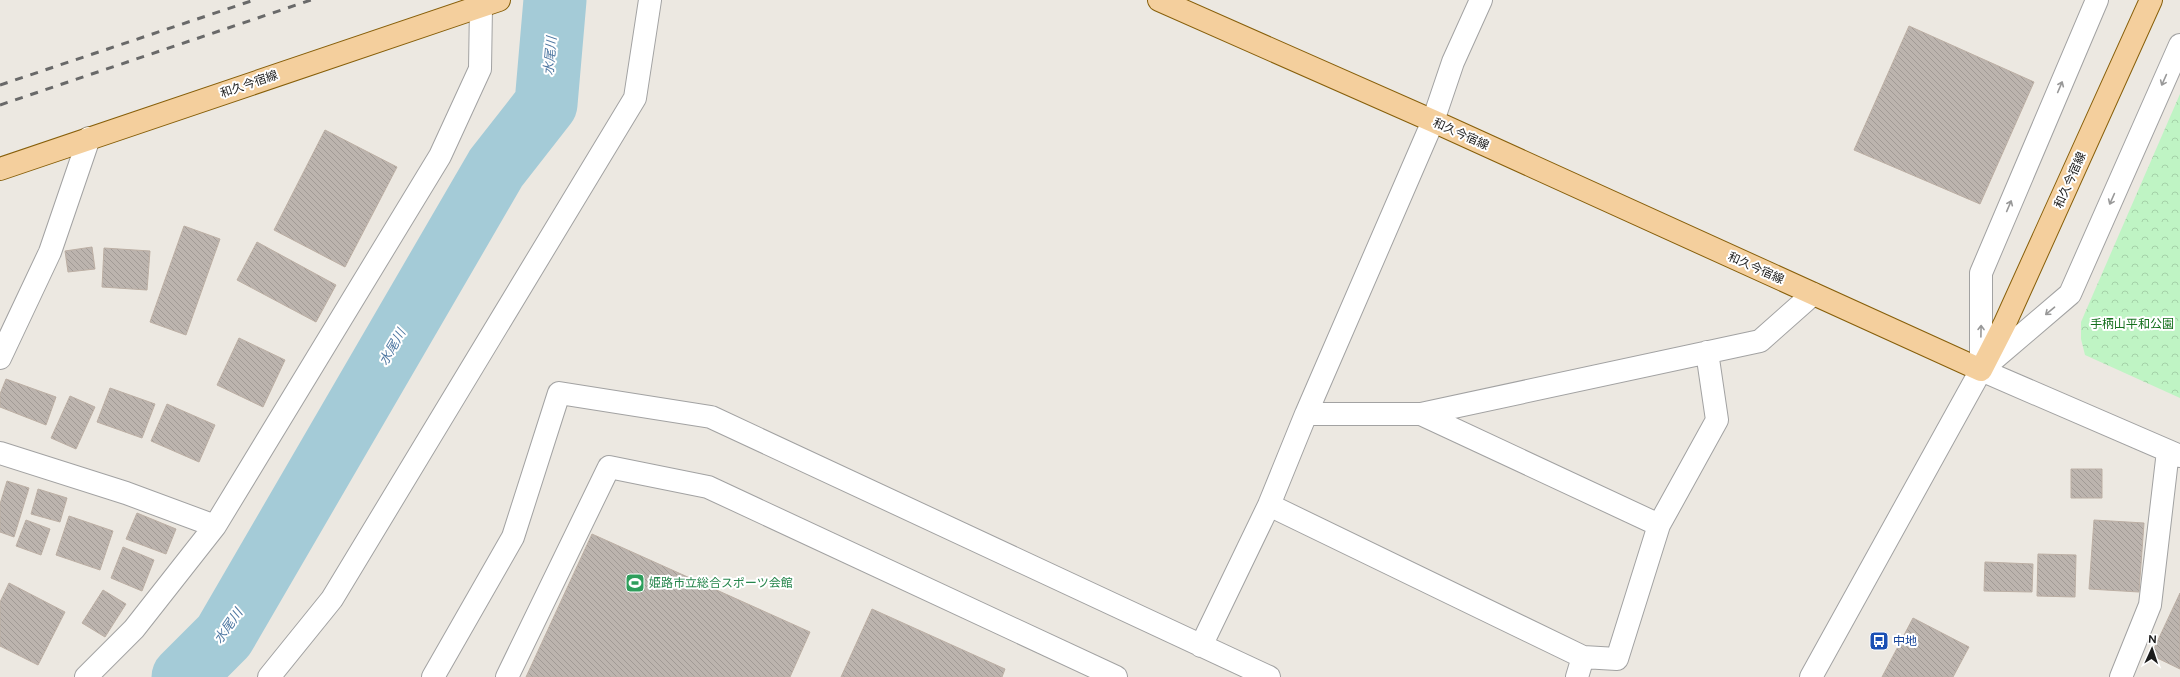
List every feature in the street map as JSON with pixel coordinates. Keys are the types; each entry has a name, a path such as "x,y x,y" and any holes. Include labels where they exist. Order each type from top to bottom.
{"main road":[{"name":"和久今宿線","path":"1159,0 1433,121 1981,370 2005,323 2151,0"},
{"name":"和久今宿線","path":"0,169 490,3"}],"street":[{"path":"269,677 332,599 635,98 650,0"},
{"path":"1201,646 1269,505 1306,414 1433,121 1453,62 1481,0"},
{"path":"1981,370 1981,273 2097,0"},
{"path":"86,677 134,629 215,526 440,156 480,69 490,3"},
{"path":"1811,677 1981,370 2070,294 2180,45"},
{"path":"0,358 50,252 89,138"},
{"path":"1306,414 1421,414 1760,341 1812,294"},
{"path":"1269,505 1580,667 1617,659 1659,526 1717,420 1707,352"},
{"path":"1981,370 2174,453 2150,605 2121,677"},
{"path":"434,677 513,537 559,393 711,417 1270,677"},
{"path":"1421,414 1659,526"},
{"path":"0,453 126,493 215,526"},
{"path":"507,677 609,467 708,487 1116,677"}],"green space":[{"name":"手柄山平和公園","path":"2180,94 2180,398 2085,355 2081,339 2081,322"}],"building":[{"path":"1909,26 2034,82 1980,204 1854,150"},
{"path":"325,130 397,167 345,267 274,230"},
{"path":"184,226 220,239 186,335 150,322"},
{"path":"257,242 336,285 316,322 237,280"},
{"path":"92,247 95,269 68,272 65,251"},
{"path":"104,248 150,251 147,290 102,287"},
{"path":"239,338 285,360 263,407 217,385"},
{"path":"6,379 56,397 46,425 0,407 0,394"},
{"path":"110,388 155,404 142,438 97,422"},
{"path":"70,396 95,407 76,449 51,438"},
{"path":"167,404 215,425 199,462 151,441"},
{"path":"2071,469 2102,469 2102,498 2071,498"},
{"path":"7,481 29,488 14,537 0,532 0,504"},
{"path":"38,489 67,498 60,522 31,514"},
{"path":"137,513 176,529 166,554 126,539"},
{"path":"69,516 113,531 100,570 56,555"},
{"path":"26,520 50,529 41,555 16,546"},
{"path":"2094,520 2144,523 2139,592 2089,589"},
{"name":"姫路市立総合スポーツ会館","path":"592,534 810,632 790,677 526,677"},
{"path":"123,547 154,560 142,591 111,578"},
{"path":"2038,554 2076,555 2075,597 2037,596"},
{"path":"1985,562 2033,564 2032,592 1984,591"},
{"path":"9,583 65,612 38,665 0,646 0,602"},
{"path":"103,590 126,604 105,637 82,623"},
{"path":"2180,593 2180,669 2151,655"},
{"path":"872,609 1005,669 1002,677 841,677"},
{"path":"1913,618 1969,647 1953,677 1882,677"}],"waterway":[{"name":"水尾川","path":"183,677 224,636 496,168 546,104 555,0"}],"railway":[{"path":"0,85 254,0"},
{"path":"0,105 311,0"}],"place":[{"name":"姫路市立総合スポーツ会館","path":"635,583"},
{"name":"中地","path":"1879,641"}]}
